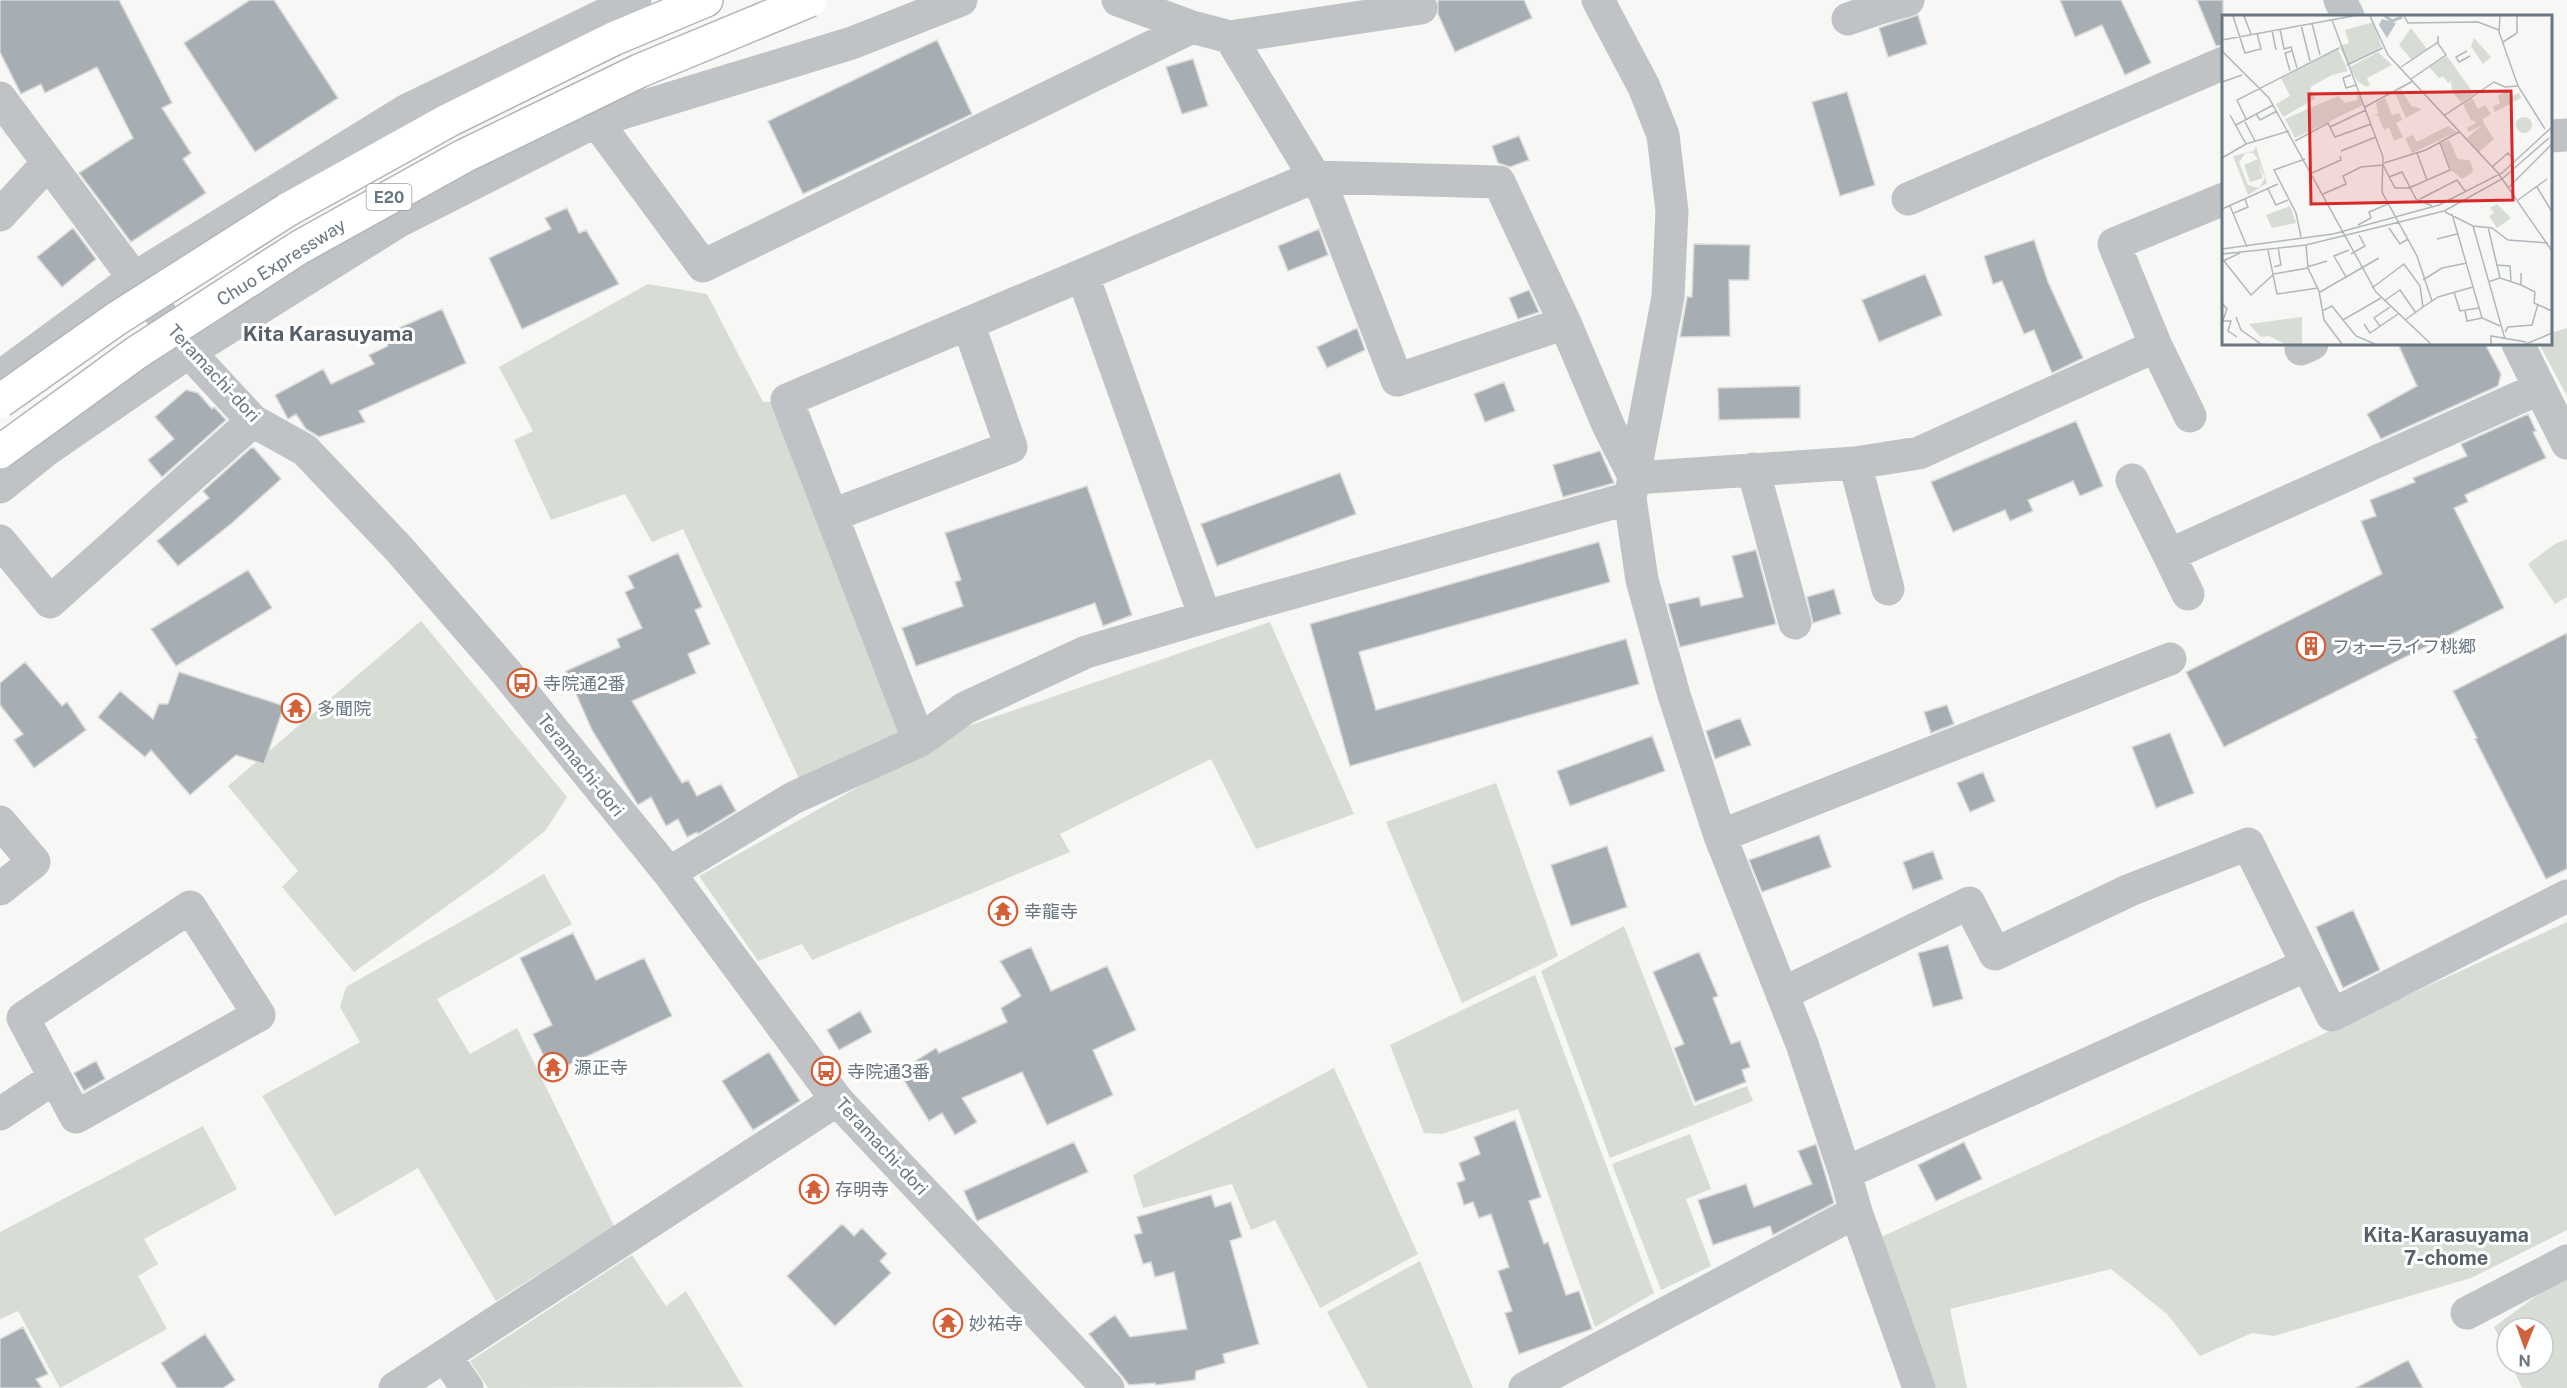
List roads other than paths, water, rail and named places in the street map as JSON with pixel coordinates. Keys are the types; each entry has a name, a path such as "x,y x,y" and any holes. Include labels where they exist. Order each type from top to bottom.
{"highway":[{"name":"E20","path":"0,401 116,319 287,210 449,120 614,39 706,0"},
{"name":"Chuo Expressway","path":"0,452 136,353 300,247 464,156 639,71 810,0"}],"street":[{"path":"0,487 45,451 189,351 399,220 596,121 852,43 961,0"},
{"path":"1118,0 1192,27 1230,37 1422,9 1418,0"},
{"path":"1598,0 1644,87 1663,135 1672,211 1668,297 1632,488"},
{"path":"1866,10 1908,0"},
{"path":"0,377 133,279 407,110 612,5"},
{"path":"596,121 704,266 1192,27"},
{"path":"1230,37 1325,194 1397,380 1565,323"},
{"path":"1908,199 2222,63"},
{"name":"Teramachi-dori","path":"0,98 189,351 253,421 305,450 400,550 505,671 669,873 837,1100 1108,1388"},
{"path":"2552,136 2567,135"},
{"path":"0,215 48,163"},
{"path":"919,741 787,400 1314,177 1499,182 1565,323 1632,488 1642,580 1674,695 1720,836 1802,1044 1856,1212 1919,1388"},
{"path":"2190,416 2156,346 2114,244 2222,200"},
{"path":"1083,276 1205,617"},
{"path":"832,515 1011,447 969,323"},
{"path":"2518,345 2567,443"},
{"path":"669,873 793,798 919,741 965,708 1086,652 1632,488 1753,469 1855,463 1919,453 2156,346"},
{"path":"2169,555 2540,388"},
{"path":"0,542 50,602 253,421"},
{"path":"1855,463 1888,589"},
{"path":"1753,469 1795,623"},
{"path":"2132,480 2188,594"},
{"path":"1720,836 2170,659"},
{"path":"0,822 34,862 0,889"},
{"path":"1782,994 1969,903 1995,954 2130,890 2248,844 2332,1015 2567,896"},
{"path":"190,907 259,1015 76,1117 54,1078 23,1018 190,907"},
{"path":"1845,1173 2307,965"},
{"path":"0,1114 54,1078"},
{"path":"395,1388 837,1100"},
{"path":"1525,1388 1856,1212"},
{"path":"2467,1313 2567,1262"},
{"path":"445,1356 467,1388"}],"place":[{"name":"フォーライフ桃郷","path":"2311,646"},
{"name":"寺院通2番","path":"522,683"},
{"name":"多聞院","path":"296,708"},
{"name":"幸龍寺","path":"1003,911"},
{"name":"源正寺","path":"553,1067"},
{"name":"寺院通3番","path":"826,1071"},
{"name":"存明寺","path":"814,1189"},
{"name":"妙祐寺","path":"948,1323"}],"district":[{"name":"Kita Karasuyama","path":"328,333"},
{"name":"Kita-Karasuyama 7-chome","path":"2446,1246"}]}
